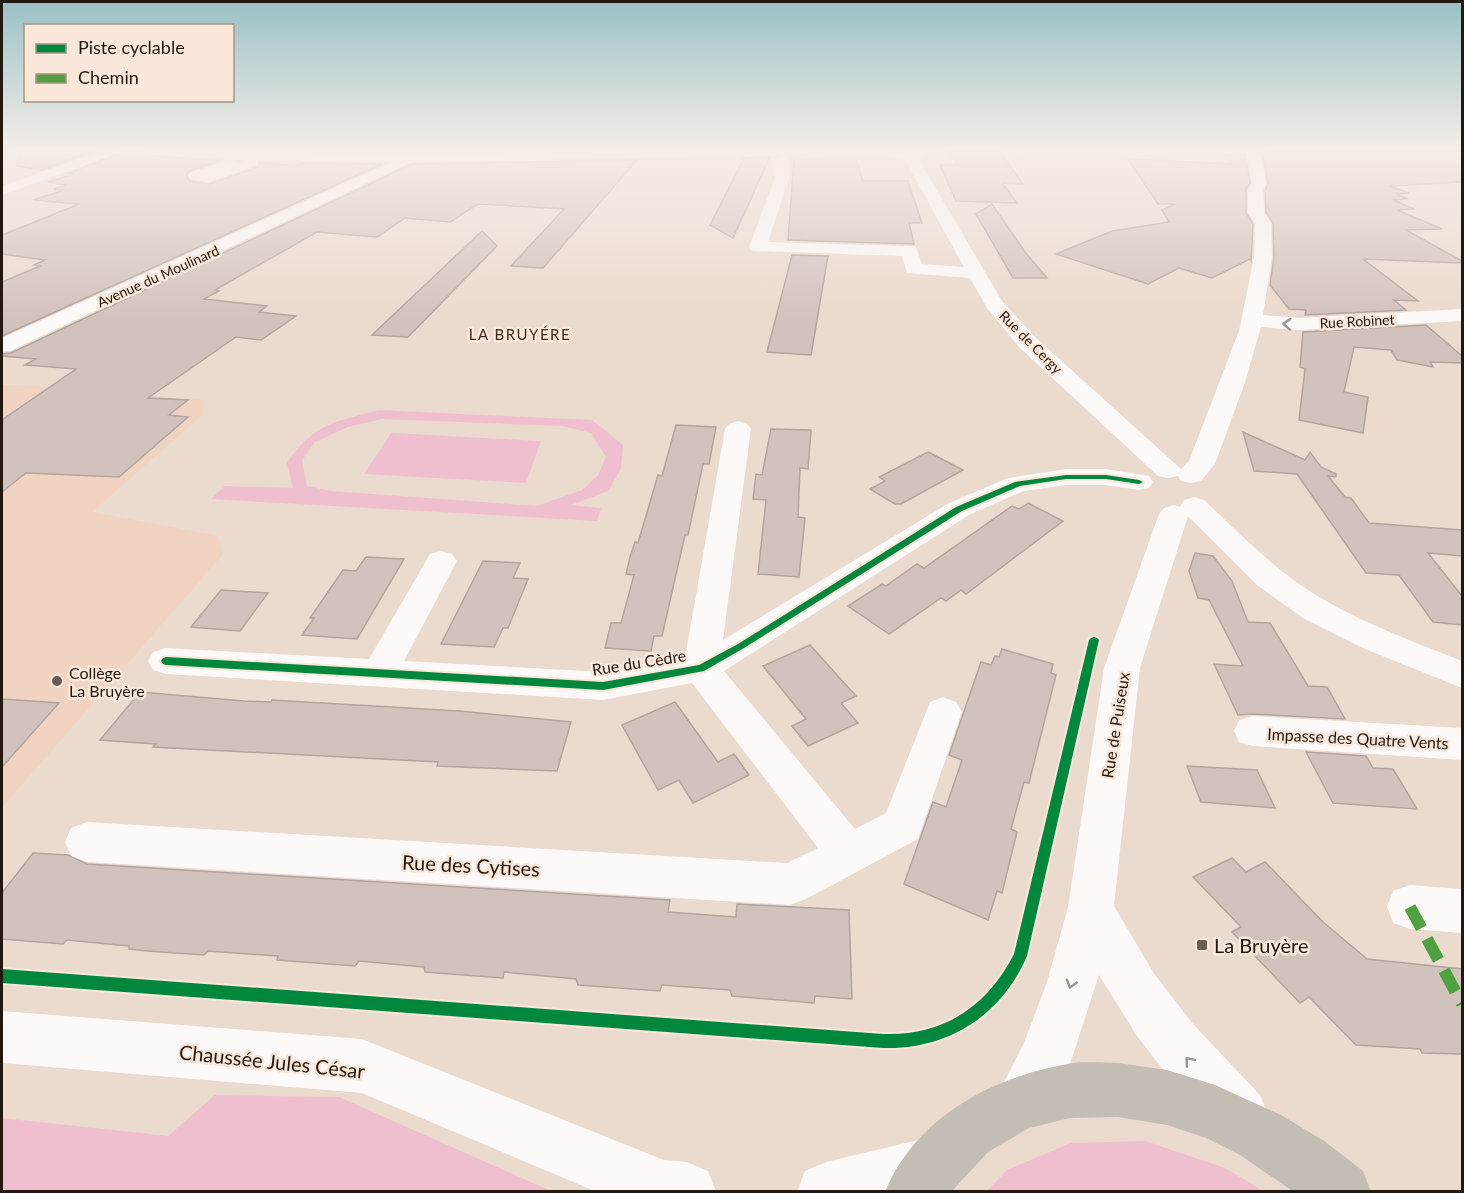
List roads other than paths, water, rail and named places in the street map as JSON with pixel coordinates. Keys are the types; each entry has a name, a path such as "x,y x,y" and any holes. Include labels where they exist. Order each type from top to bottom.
{"main road":[{"path":"925,1178 954,1144 975,1126 1022,1102 1075,1090 1133,1091 1163,1096 1195,1106 1258,1134 1298,1158 1342,1191"}],"street":[{"name":"Avenue du Moulinard","path":"2,346 308,206"},
{"path":"772,206 758,247 910,251 914,269 977,273"},
{"name":"Rue de Cergy","path":"935,206 977,273 993,304 1027,342 1182,491 1260,570 1298,599 1350,627 1462,675"},
{"name":"Rue de Puiseux","path":"1022,1102 1056,1031 1072,982 1091,907 1122,668 1182,491 1201,464 1232,386 1250,331 1263,257 1263,223 1256,213 1256,206"},
{"name":"Rue Robinet","path":"1251,320 1299,324 1462,315"},
{"path":"738,429 701,668 849,854"},
{"path":"1157,469 1182,491 1160,509 1142,495 1138,482 1142,473 1157,469"},
{"name":"Rue du Cèdre","path":"166,662 603,686 701,668 969,504 1018,484 1066,477 1106,477 1138,482"},
{"path":"380,672 441,561"},
{"name":"Rue des Cytises","path":"87,842 790,884 903,826 943,712"},
{"name":"Impasse des Quatre Vents","path":"1253,731 1462,744"},
{"path":"1091,907 1116,963 1143,1003 1203,1077 1258,1134"},
{"path":"1410,907 1462,910"},
{"name":"Chaussée Jules César","path":"2,1037 362,1066 672,1191"},
{"path":"826,1191 925,1178"}],"place":[{"name":"Collège La Bruyère","path":"57,681"},
{"name":"La Bruyère","path":"1202,945"}],"district":[{"name":"LA BRUYÉRE","path":"520,334"}]}
